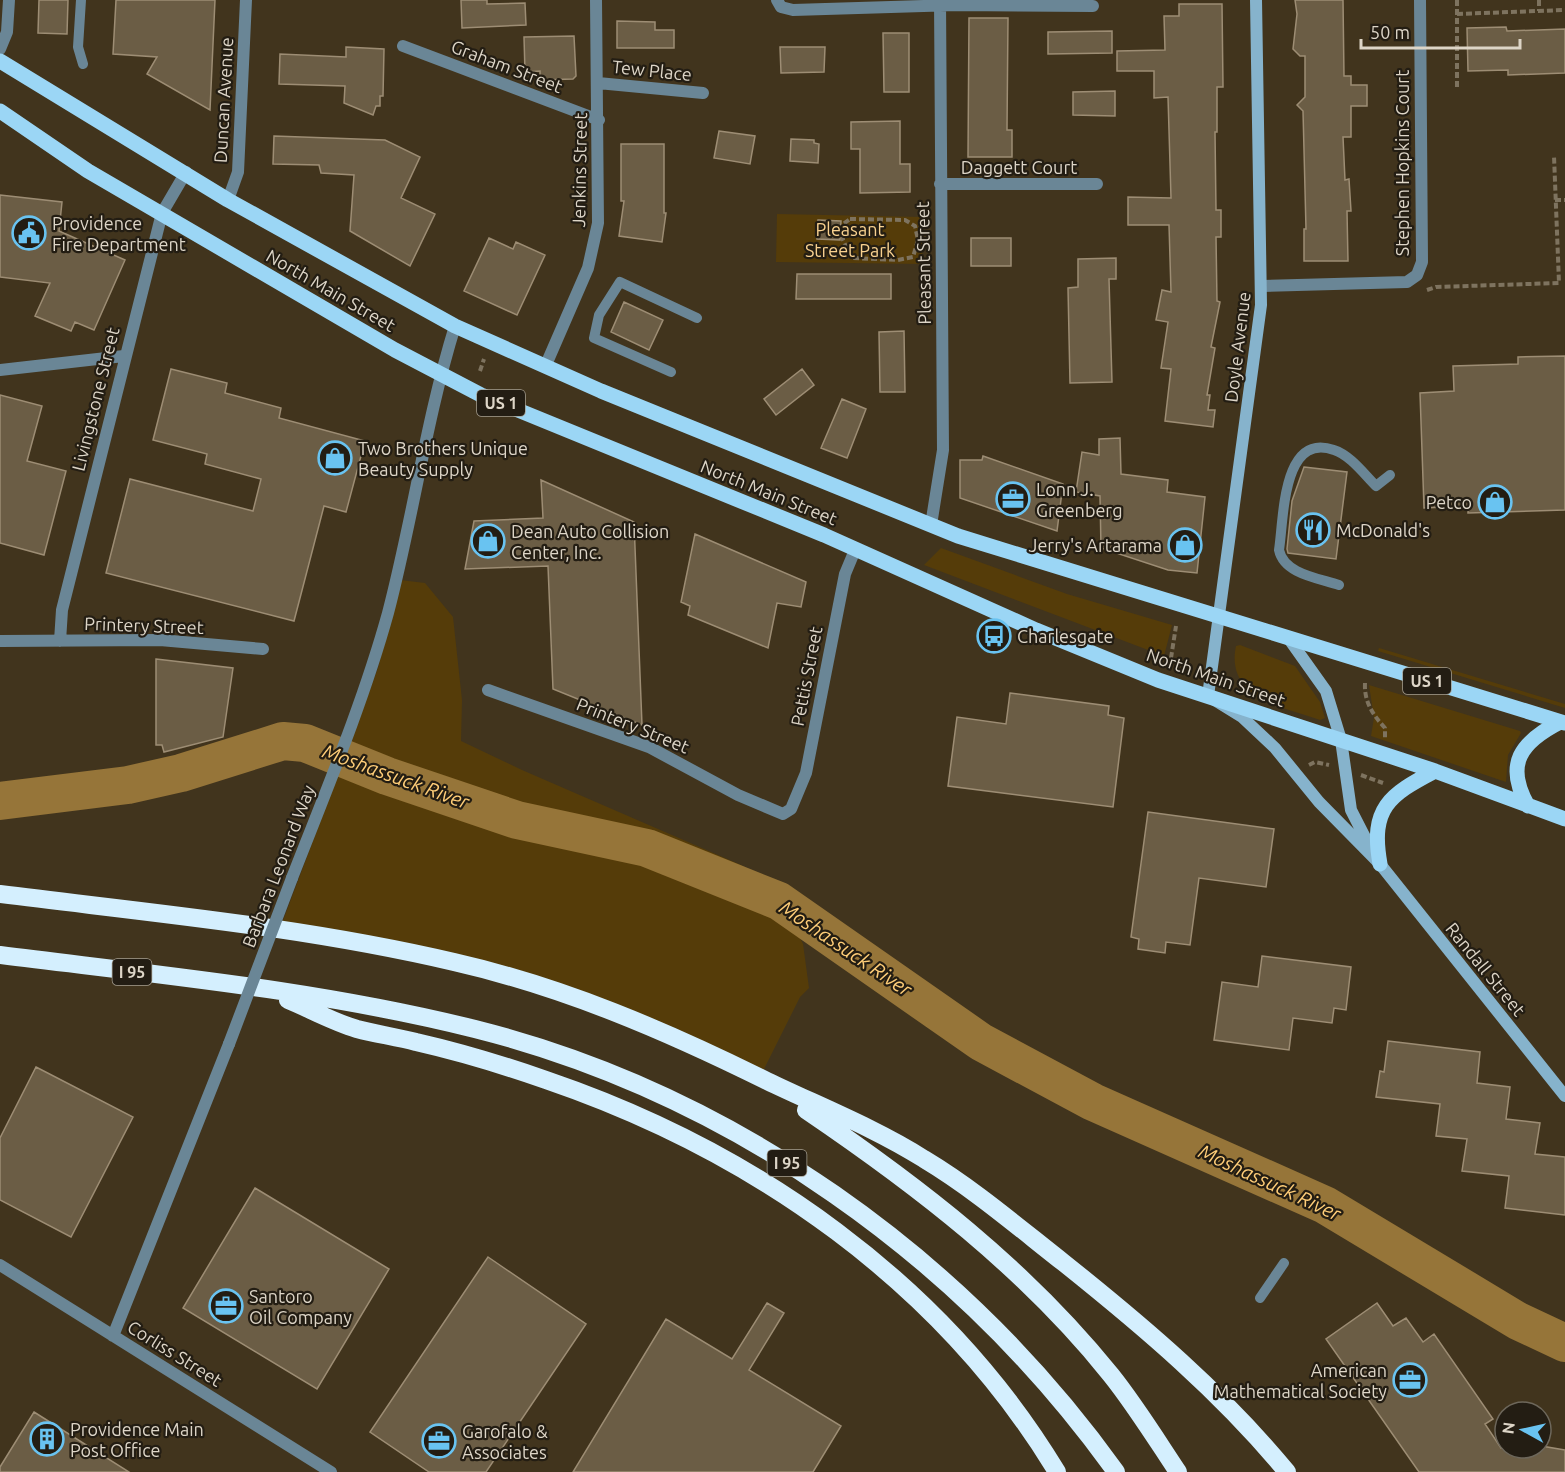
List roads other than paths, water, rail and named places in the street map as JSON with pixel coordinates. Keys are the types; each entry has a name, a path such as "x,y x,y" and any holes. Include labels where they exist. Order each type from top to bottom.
{"highway":[{"path":"0,894 226,922 376,946 454,962 530,982 603,1006 677,1037 920,1156 972,1190 1138,1323 1233,1410 1287,1472"},
{"name":"I 95","path":"0,955 264,990 403,1013 517,1041 627,1081 696,1112 756,1144 861,1213 951,1287 1047,1384 1116,1472"},
{"path":"264,990 356,1029 461,1054 590,1096 681,1137 772,1187 860,1248 925,1305 993,1381 1040,1444 1057,1472"},
{"path":"750,1072 883,1162 945,1209 1002,1260 1059,1316 1111,1375 1178,1472"}],"main road":[{"name":"Doyle Avenue","path":"1208,696 1262,286 1256,0"},
{"name":"North Main Street","path":"0,61 186,172 228,200 455,326 545,367 931,525 1562,723"},
{"name":"North Main Street","path":"0,111 88,171 440,375 855,550 1036,630 1208,696 1435,771 1565,819"},
{"name":"Randall Street","path":"1289,639 1326,691 1341,740 1351,810 1380,864"},
{"name":"Randall Street","path":"1208,696 1242,717 1266,737 1318,802 1380,864 1565,1096"},
{"path":"1528,806 1519,791 1517,778 1520,754 1527,743 1539,732 1562,723"},
{"path":"1380,864 1377,830 1389,801 1399,790 1435,771"}],"street":[{"path":"0,49 7,32 9,0"},
{"name":"Duncan Avenue","path":"228,200 238,172 246,0"},
{"name":"Jenkins Street","path":"545,367 588,268 598,223 599,120 596,0"},
{"path":"777,0 781,7 793,10 941,3 1093,6"},
{"name":"Stephen Hopkins Court","path":"1262,286 1407,282 1417,275 1422,262 1420,0"},
{"name":"Pleasant Street","path":"931,525 943,450 940,184 941,3"},
{"name":"Graham Street","path":"403,46 599,120"},
{"name":"Tew Place","path":"598,83 703,93"},
{"name":"Livingstone Street","path":"60,641 62,610 124,356 162,213 186,172"},
{"name":"Daggett Court","path":"940,184 1098,184"},
{"name":"Barbara Leonard Way","path":"113,1336 229,1044 348,732 388,612 440,375 455,326"},
{"path":"0,370 124,356"},
{"name":"Pettis Street","path":"791,809 806,773 845,573 855,550"},
{"name":"Printery Street","path":"0,641 160,640 262,649"},
{"name":"Printery Street","path":"488,690 649,747 738,795 783,814 791,809"},
{"name":"Corliss Street","path":"0,1265 330,1472"}],"lane":[{"path":"81,0 78,47 83,64"},
{"path":"671,372 594,338 599,315 620,282 697,318"},
{"path":"1339,585 1290,567 1281,558 1279,550 1291,470 1302,455 1318,447 1336,450 1376,486 1390,475"},
{"path":"1260,1298 1284,1263"}],"waterway":[{"name":"Moshassuck River","path":"0,801 128,785 181,773 283,741 305,743 387,776 517,820 647,848 779,901 981,1042 1093,1102 1325,1205 1518,1321 1565,1343"}],"place":[{"name":"Providence Fire Department","path":"29,233"},
{"name":"Two Brothers Unique Beauty Supply","path":"335,458"},
{"name":"Lonn J. Greenberg","path":"1013,499"},
{"name":"Petco","path":"1495,502"},
{"name":"McDonald's","path":"1313,530"},
{"name":"Dean Auto Collision Center, Inc.","path":"488,541"},
{"name":"Jerry's Artarama","path":"1185,545"},
{"name":"Charlesgate","path":"994,636"},
{"name":"Santoro Oil Company","path":"226,1306"},
{"name":"American Mathematical Society","path":"1410,1380"},
{"name":"Providence Main Post Office","path":"47,1439"},
{"name":"Garofalo & Associates","path":"439,1441"}],"park label":[{"name":"Pleasant Street Park","path":"850,239"}]}
